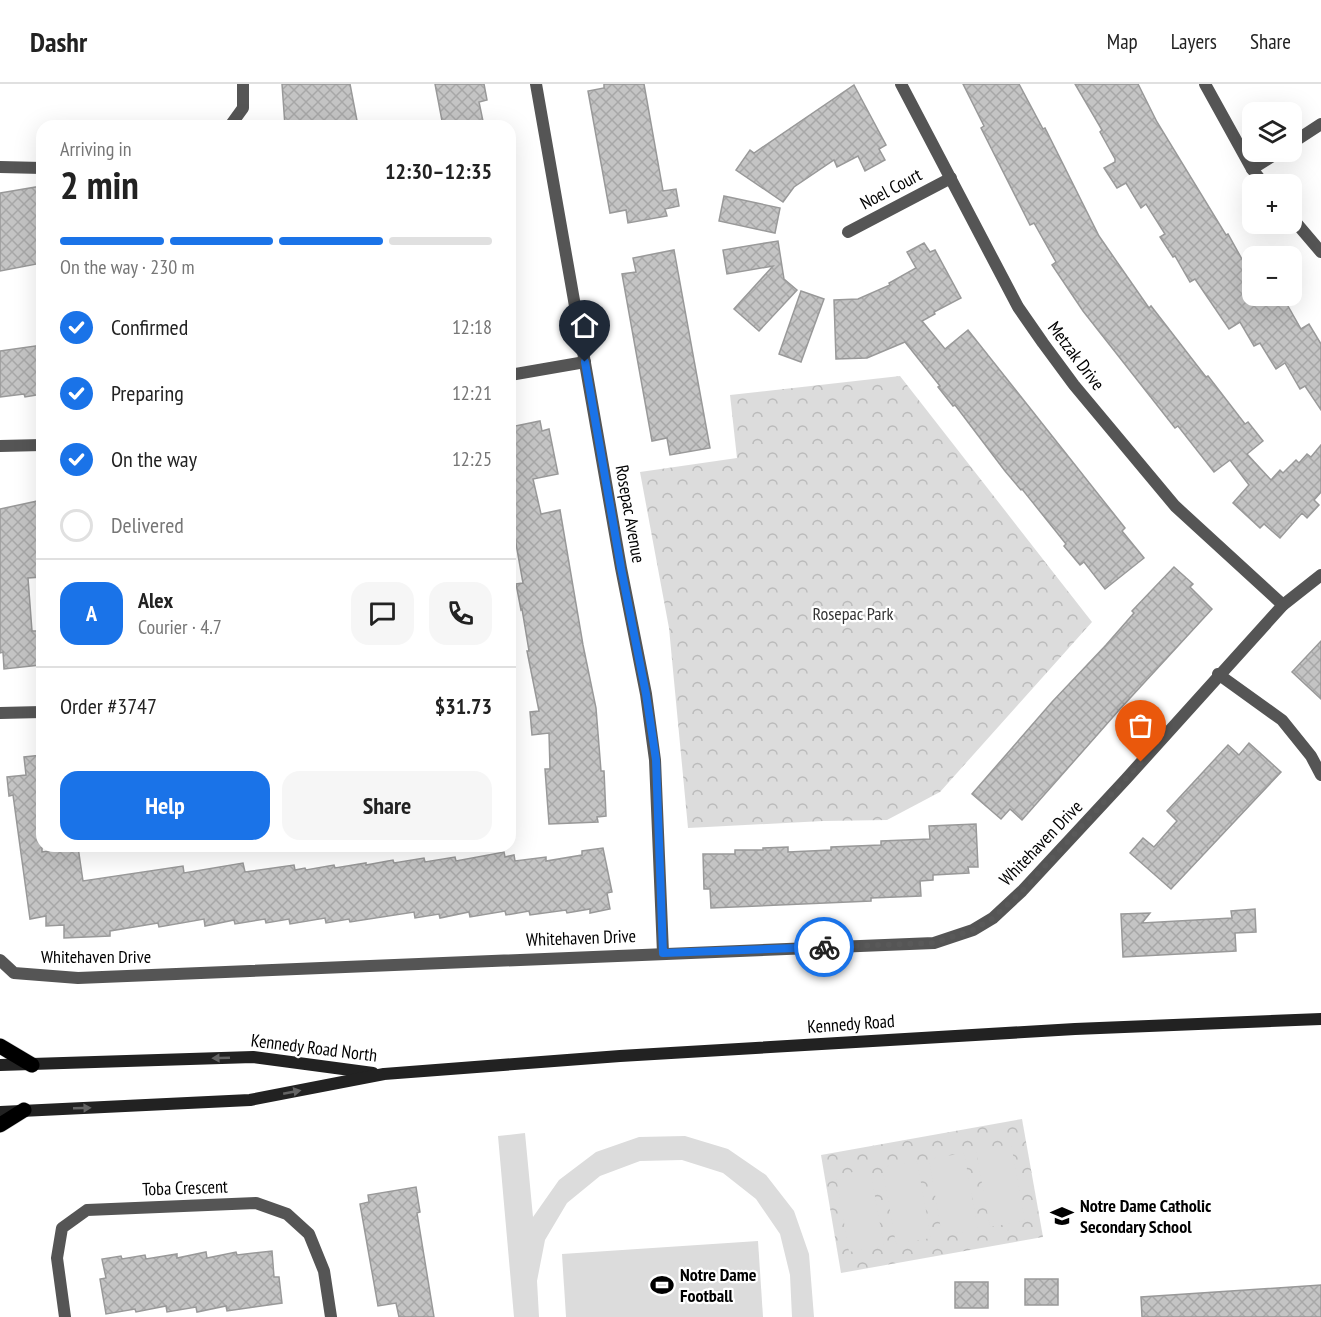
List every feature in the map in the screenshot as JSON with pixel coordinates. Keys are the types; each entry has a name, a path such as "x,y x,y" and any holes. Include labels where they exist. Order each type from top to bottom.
{"main road":[{"name":"Kennedy Road","path":"384,1074 620,1056 1051,1030 1321,1019"},
{"path":"0,1046 32,1065"},
{"name":"Kennedy Road North","path":"0,1065 253,1057 384,1074"},
{"name":"Kennedy Road North","path":"0,1112 250,1100 384,1074"},
{"path":"0,1125 24,1110"}],"street":[{"path":"234,120 243,108 243,84"},
{"name":"Rosepac Avenue","path":"536,84 656,760 663,953"},
{"name":"Metzak Drive","path":"902,84 1018,307 1074,385 1175,506 1283,605"},
{"path":"1205,84 1256,174"},
{"path":"1302,136 1321,124"},
{"path":"1252,169 1263,162"},
{"path":"0,167 36,168"},
{"name":"Noel Court","path":"848,232 951,178"},
{"path":"1302,230 1321,252"},
{"path":"516,374 585,362"},
{"path":"0,446 36,445"},
{"name":"Whitehaven Drive","path":"0,960 14,973 78,978 934,943 973,930 993,918 1022,891 1283,605 1321,575"},
{"path":"1218,674 1282,720 1311,756 1321,775"},
{"path":"0,713 36,712"},
{"name":"Toba Crescent","path":"65,1317 57,1258 62,1228 87,1210 256,1203 287,1214 309,1234 324,1271 332,1317"}],"green space":[{"name":"Rosepac Park","path":"900,376 1092,622 940,792 887,820 688,828 669,628 640,472 737,458 730,395"},
{"path":"1022,1119 1043,1237 841,1273 821,1155"},
{"path":"525,1133 533,1217 559,1180 596,1152 639,1137 685,1136 728,1149 766,1175 794,1211 809,1254 814,1317 792,1317 790,1275 780,1234 756,1199 723,1173 682,1160 640,1161 600,1176 567,1203 545,1240 537,1281 539,1317 514,1317 498,1136"},
{"path":"1011,1144 1025,1221 990,1227 976,1151"},
{"path":"964,1153 978,1229 942,1236 929,1159"},
{"path":"917,1161 931,1238 896,1244 882,1167"},
{"path":"870,1169 884,1246 849,1252 836,1175"},
{"name":"Notre Dame Football","path":"758,1241 763,1317 566,1317 562,1254"}],"building":[{"path":"282,84 350,84 357,120 285,120"},
{"path":"435,84 484,84 487,100 479,102 483,120 442,120"},
{"path":"604,84 644,84 663,191 676,189 679,206 665,209 667,216 628,223 626,210 610,213 588,91 604,88"},
{"path":"963,84 1019,84 1043,129 1045,128 1099,236 1149,308 1151,306 1206,377 1208,376 1245,424 1248,422 1263,441 1247,454 1271,480 1280,470 1283,473 1296,460 1299,463 1307,454 1311,457 1321,445 1321,492 1314,500 1319,505 1307,518 1302,513 1280,538 1264,524 1260,528 1233,503 1249,485 1230,460 1214,472 1178,426 1175,428 1083,311 1052,265 1056,262 1034,223 1030,225 981,128 984,126"},
{"path":"1075,84 1138,84 1157,122 1242,259 1242,306 1288,306 1301,329 1309,324 1321,344 1321,410 1305,386 1300,389 1285,363 1276,369 1260,343 1254,346 1240,322 1229,329 1195,279 1190,282 1175,256 1173,257 1160,237 1165,234 1146,204 1141,208 1126,183 1117,188 1104,168 1115,162 1115,159 1100,132 1102,130"},
{"path":"854,85 886,145 879,149 885,160 865,171 858,156 837,167 834,160 794,187 783,202 736,170 750,150 754,153"},
{"path":"36,187 36,264 0,271 0,193"},
{"path":"724,196 780,208 775,233 719,221"},
{"path":"778,241 784,279 797,290 759,331 734,309 773,266 727,274 723,250"},
{"path":"924,243 930,252 935,250 961,298 922,321 945,349 968,330 1125,528 1122,531 1144,558 1105,589 1084,562 1080,565 1064,546 1066,544 1005,471 955,405 953,406 905,342 867,358 836,359 834,300 858,299 890,285 889,283 916,268 907,252"},
{"path":"674,250 710,448 670,455 667,438 652,441 622,274 636,272 633,258"},
{"path":"801,291 824,299 801,362 779,354"},
{"path":"36,346 36,395 0,397 0,351"},
{"path":"540,421 542,431 549,429 558,474 533,479 541,514 560,510 596,708 601,771 604,771 606,816 597,817 598,822 549,824 545,769 550,769 549,733 532,735 530,712 539,711 516,584 523,583 516,544 516,426"},
{"path":"36,501 36,577 28,578 32,631 36,631 36,665 4,669 3,652 0,653 0,509"},
{"path":"1174,567 1193,584 1190,587 1212,609 1022,820 1010,809 1001,819 972,794 1134,613 1132,611"},
{"path":"1321,641 1321,699 1292,672"},
{"path":"1249,743 1281,772 1171,889 1130,853 1143,838 1154,847 1177,821 1167,811 1228,745 1239,755"},
{"path":"36,756 36,852 79,852 83,881 183,866 184,873 243,863 245,872 294,865 295,870 305,868 306,870 334,865 335,868 424,858 425,862 455,857 456,861 504,852 505,857 514,855 515,861 546,857 546,861 582,855 582,851 603,848 612,892 607,893 610,909 590,913 590,909 530,915 529,911 506,915 505,911 470,917 469,912 440,918 439,914 415,918 414,912 350,922 349,919 326,923 325,918 290,924 289,919 266,923 265,919 235,924 234,920 205,926 204,919 159,927 158,923 110,931 110,936 64,938 64,925 46,926 46,916 30,919 13,795 9,796 7,777 26,775 24,757"},
{"path":"976,824 978,867 968,867 969,873 933,875 933,880 920,881 921,896 871,898 871,901 711,908 710,889 704,889 703,854 735,854 735,850 763,850 763,848 788,847 788,852 881,845 881,841 930,839 929,826"},
{"path":"1255,909 1256,932 1235,933 1236,951 1123,957 1121,914 1150,913 1142,923 1232,918 1231,911"},
{"path":"416,1187 420,1212 417,1213 434,1317 399,1317 396,1303 378,1306 360,1204 369,1202 368,1195"},
{"path":"272,1251 274,1277 279,1277 282,1303 227,1311 226,1306 197,1312 196,1307 167,1312 166,1306 136,1312 135,1309 106,1314 100,1279 106,1278 102,1259 121,1256 122,1259 145,1255 146,1259 177,1254 177,1258 206,1252 207,1258 236,1252 237,1255"},
{"path":"1025,1279 1058,1279 1058,1305 1025,1305"},
{"path":"955,1282 988,1282 988,1308 955,1308"},
{"path":"1321,1285 1321,1317 1142,1317 1141,1297"}],"way so far":[{"path":"824,947 934,943 973,930 993,918 1022,891 1141,762"}],"place":[{"name":"Notre Dame Catholic Secondary School","path":"1062,1216"},
{"name":"Notre Dame Football","path":"662,1285"}],"route":[{"path":"585,362 656,760 663,953 824,947"}]}
